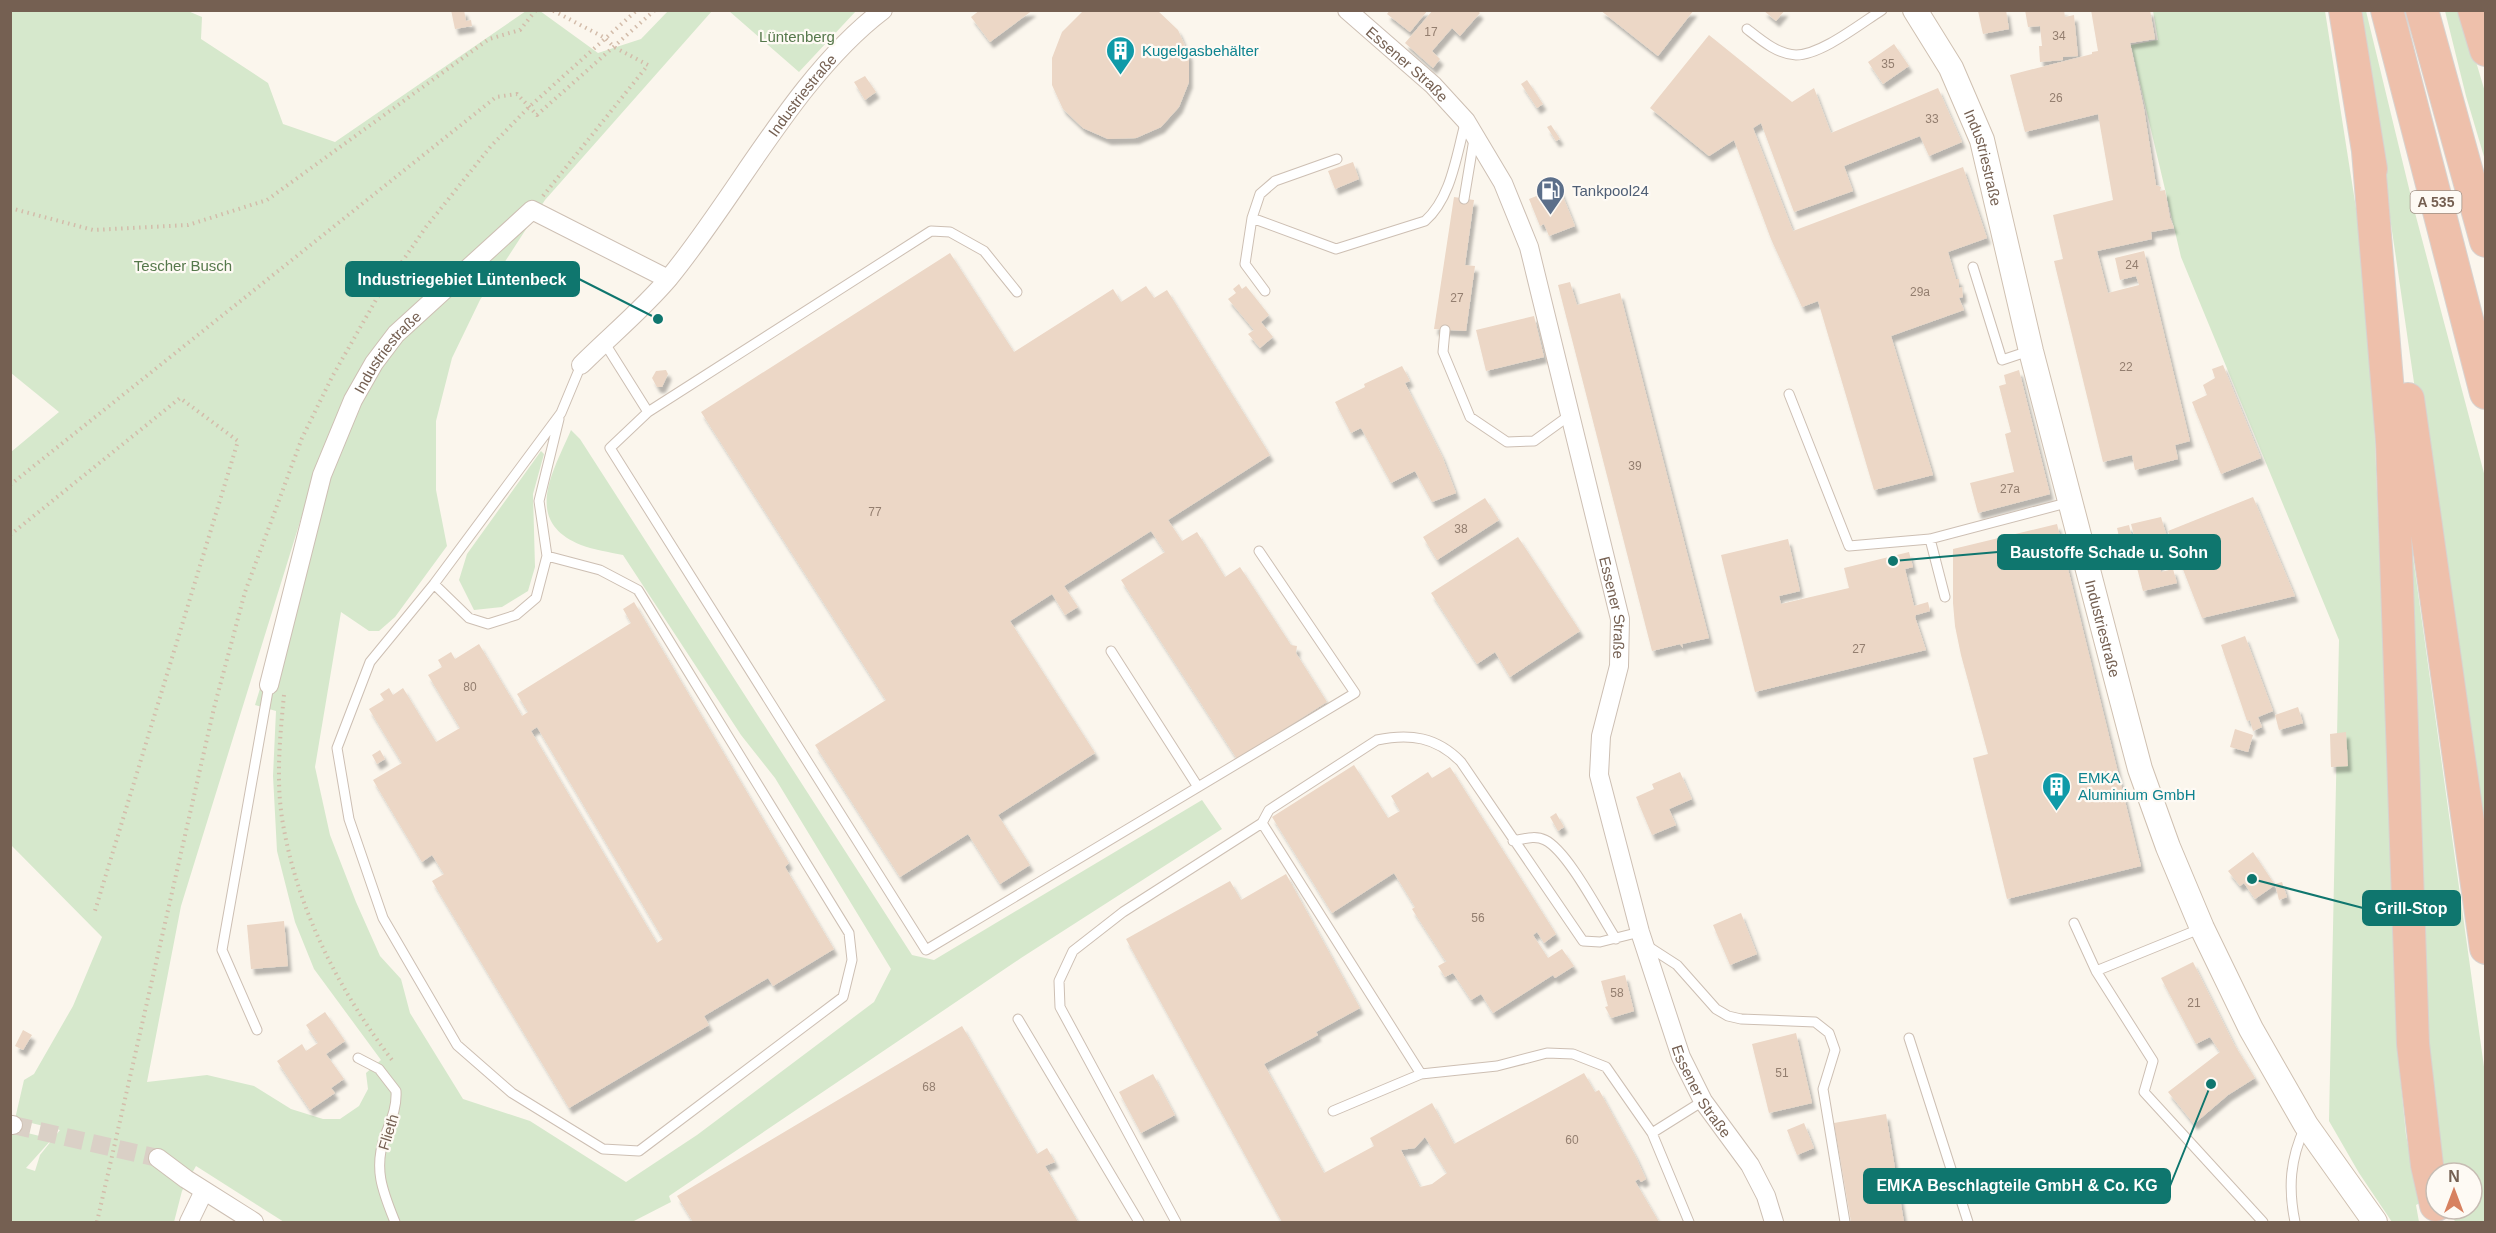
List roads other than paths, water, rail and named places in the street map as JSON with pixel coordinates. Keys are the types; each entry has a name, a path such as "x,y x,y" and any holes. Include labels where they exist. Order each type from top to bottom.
{"highway":[{"path":"2345,10 2396,310 2486,948"},
{"name":"A 535","path":"2387,10 2486,393"},
{"name":"A 535","path":"2422,10 2486,241"},
{"path":"2474,10 2486,50"},
{"path":"2368,151 2391,441 2413,1044 2427,1161"}],"street":[{"name":"Industriestraße","path":"581,365 668,279 808,87 863,26 883,10"},
{"name":"Essener Straße","path":"1347,10 1433,85 1470,128 1503,183 1529,247 1620,619 1619,666 1600,736 1599,775 1642,938 1681,1057 1703,1101 1749,1165 1766,1196 1774,1222"},
{"name":"Industriestraße","path":"1915,10 1951,68 1982,140 2031,351 2140,769 2168,847 2202,928 2251,1029 2307,1125 2375,1222"},
{"name":"Industriestraße","path":"271,676 322,475 353,400 396,334 532,210 668,279"},
{"path":"158,1158 204,1191 254,1222"},
{"path":"189,1222 204,1191"}],"lane":[{"path":"1748,29 1769,46 1795,55 1816,50 1882,10"},
{"path":"1464,199 1470,128"},
{"path":"1252,218 1336,249 1425,221 1435,212 1448,186 1470,128"},
{"path":"1265,291 1245,264 1252,218 1260,194 1275,181 1337,159"},
{"path":"1017,292 984,251 950,232 931,231 648,412 610,448 926,950 1355,693 1259,551"},
{"path":"1973,267 2002,360 2031,351"},
{"path":"1445,330 1443,352 1470,417 1507,442 1534,441 1570,415"},
{"path":"604,342 648,412"},
{"path":"434,585 469,618 488,624 516,615 536,598 547,556 539,501 561,413 581,365"},
{"path":"1790,394 1849,546 1930,539 2072,502"},
{"path":"547,556 600,570 638,590 849,933 852,960 843,998 639,1151 603,1149 512,1093 457,1045 383,918 349,819 337,748 370,662 434,585 561,413"},
{"path":"1930,539 1945,597"},
{"path":"1111,651 1198,787"},
{"path":"258,1030 222,950 271,676"},
{"path":"1176,1222 1060,1007 1059,981 1073,951 1123,912 1262,823 1269,810 1367,746 1377,740 1397,735 1423,738 1449,749 1461,762 1583,941 1600,942 1642,938 1677,965 1716,1009 1728,1016 1741,1019 1815,1022 1829,1033 1834,1050 1823,1089 1845,1222"},
{"path":"1262,823 1421,1074"},
{"path":"1514,841 1532,837 1546,840 1561,852 1616,939"},
{"path":"2074,923 2096,971 2153,1061 2144,1092 2263,1222"},
{"path":"2096,971 2202,928"},
{"path":"1018,1019 1139,1222"},
{"path":"1909,1038 1968,1222"},
{"path":"1333,1112 1421,1074 1497,1066 1547,1053 1574,1054 1606,1067 1652,1133 1689,1222"},
{"name":"Flieth","path":"358,1058 379,1069 396,1091 394,1115 384,1138 379,1162 380,1182 395,1222"},
{"path":"1652,1133 1703,1101"},
{"path":"2295,1222 2290,1197 2291,1170 2296,1146 2307,1125"}],"tunnel":[{"path":"13,1125 158,1158"}],"place":[{"name":"Kugelgasbehälter","path":"1121,76"},
{"name":"Tankpool24","path":"1551,216"},
{"name":"Industriegebiet Lüntenbeck","path":"658,319"},
{"name":"Baustoffe Schade u. Sohn","path":"1893,561"},
{"name":"EMKA Aluminium GmbH","path":"2057,812"},
{"name":"Grill-Stop","path":"2252,879"},
{"name":"EMKA Beschlagteile GmbH & Co. KG","path":"2211,1084"}],"park label":[{"name":"Lüntenberg","path":"797,36"},
{"name":"Tescher Busch","path":"183,265"}]}
